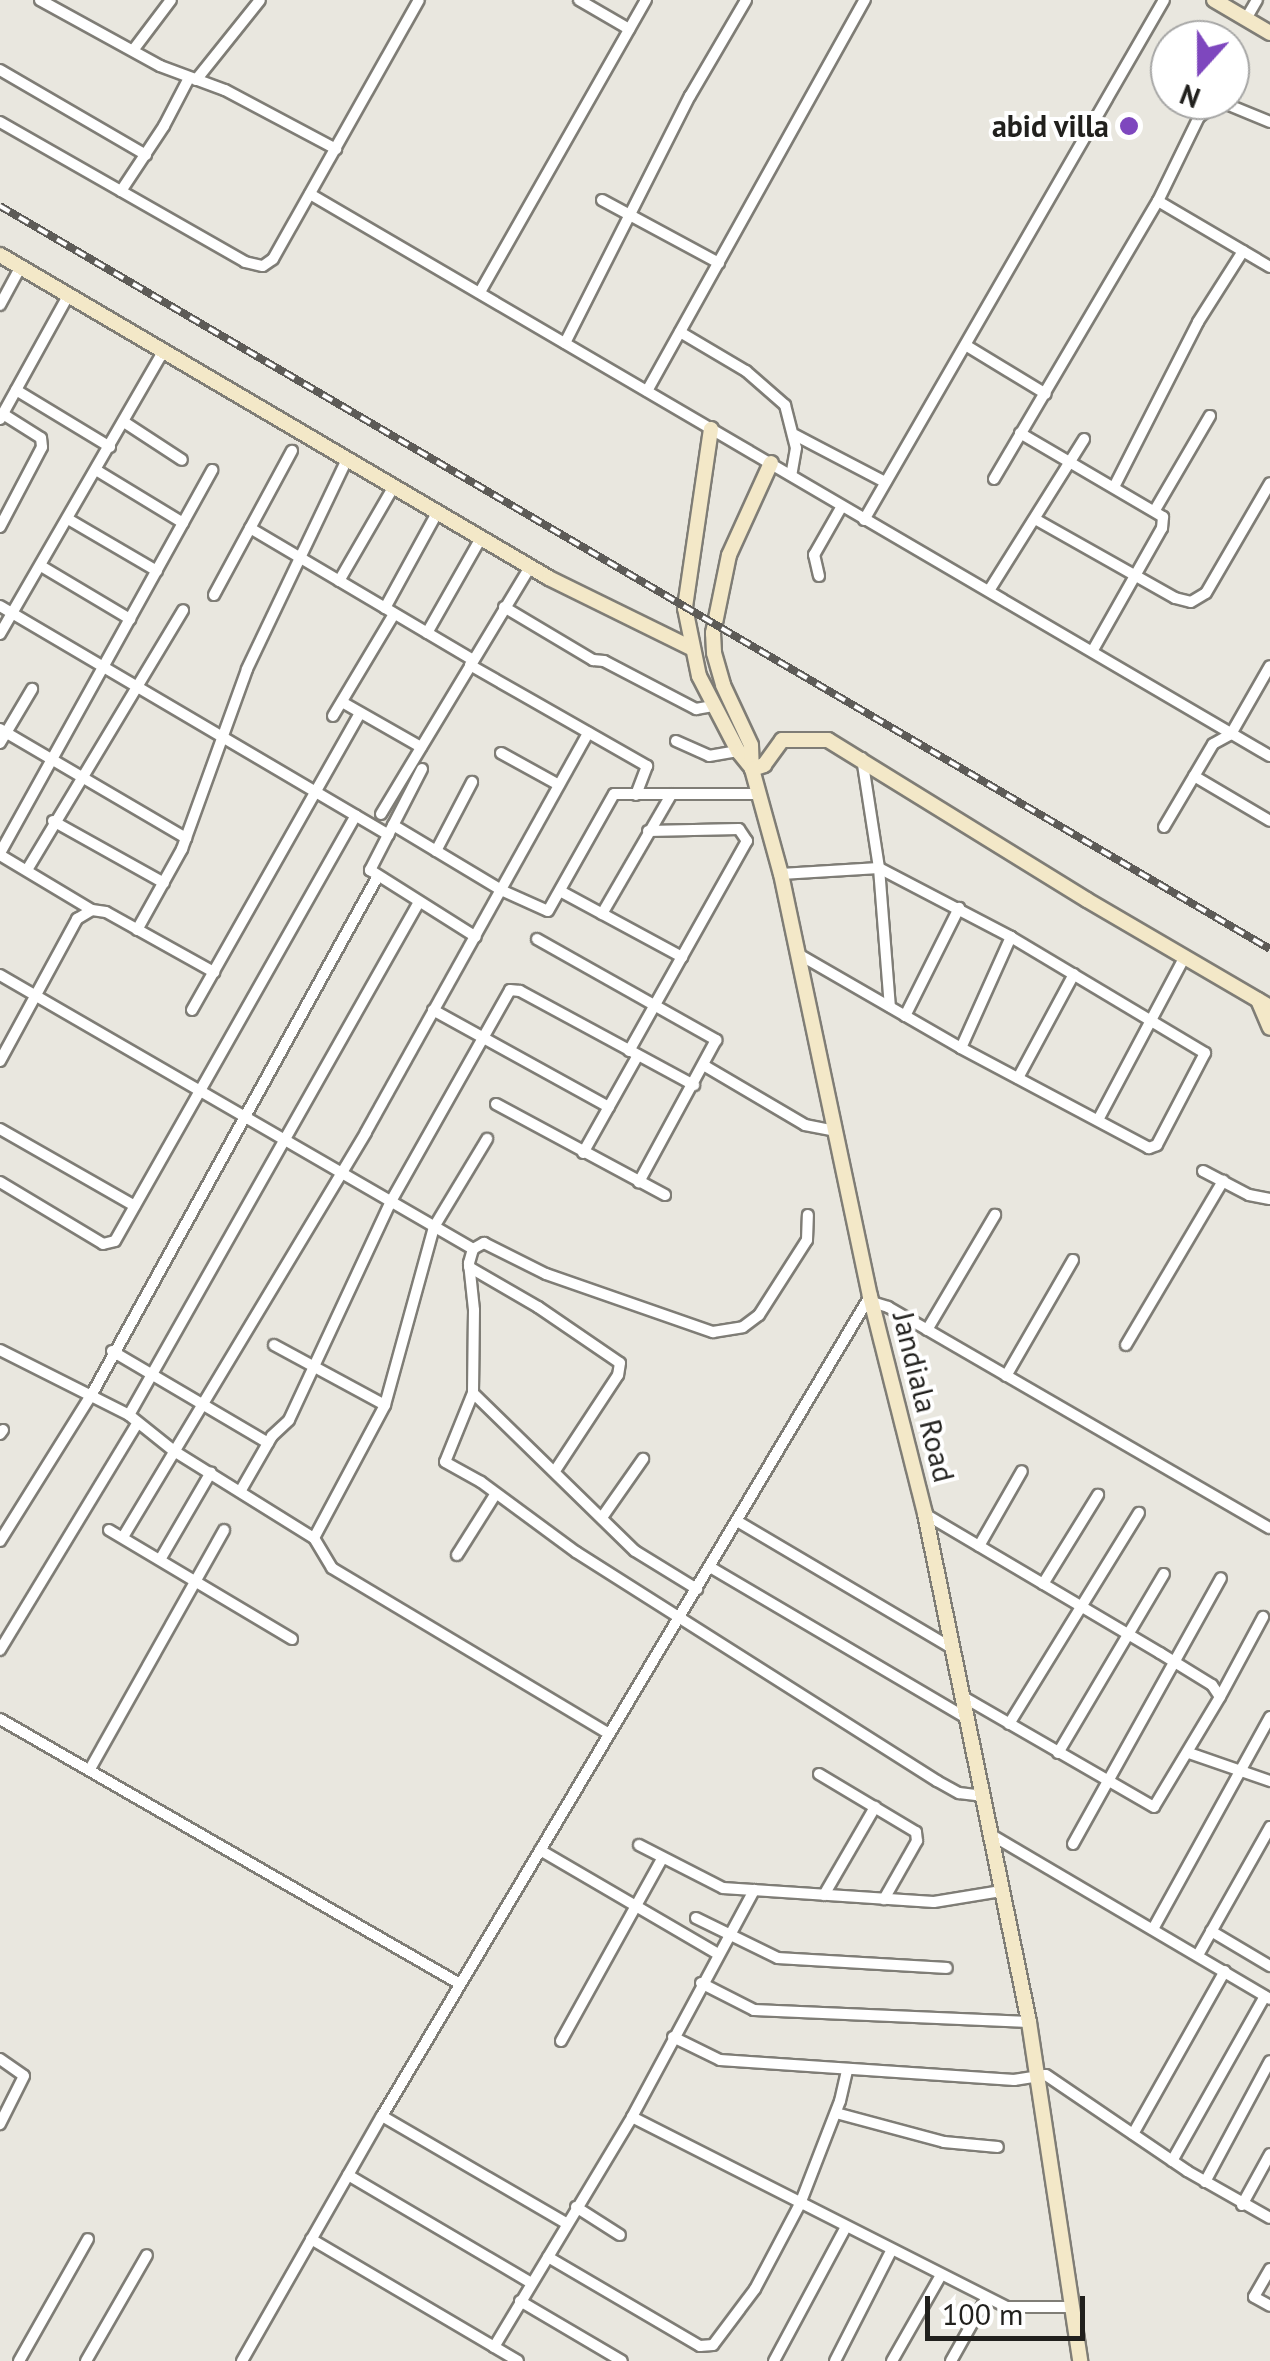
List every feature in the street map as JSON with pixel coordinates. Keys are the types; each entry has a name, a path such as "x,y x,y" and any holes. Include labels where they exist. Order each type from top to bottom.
{"street":[{"path":"40,0 192,79 240,97 336,149"},
{"path":"134,49 172,0"},
{"path":"121,190 192,79 260,0"},
{"path":"0,122 259,266 274,259 419,0"},
{"path":"480,292 646,0"},
{"path":"565,343 690,96 746,0"},
{"path":"647,391 865,0"},
{"path":"864,520 1164,0"},
{"path":"1214,0 1270,32"},
{"path":"1246,19 1257,0"},
{"path":"583,2 630,29"},
{"path":"0,70 146,155"},
{"path":"994,479 1158,200 1199,117 1214,102 1233,104 1270,122"},
{"path":"310,194 1270,756"},
{"path":"602,200 720,262"},
{"path":"1158,200 1270,267"},
{"path":"1114,487 1198,322 1243,251"},
{"path":"0,255 530,567 691,648"},
{"path":"0,305 20,268"},
{"path":"0,527 42,447 40,438 2,412 68,296"},
{"path":"680,332 746,370 785,405 795,435 796,456 791,475"},
{"path":"967,346 1046,394"},
{"path":"0,634 162,353"},
{"path":"16,390 110,446"},
{"path":"1155,510 1210,416"},
{"path":"124,422 182,460"},
{"path":"711,429 685,608 691,648 713,706 752,769 764,765 777,742 795,738 828,740 1264,1003 1270,1028"},
{"path":"1020,433 1163,517 1162,528 1092,650"},
{"path":"795,435 885,482"},
{"path":"990,589 1084,439"},
{"path":"214,595 292,450"},
{"path":"137,930 186,838 247,669 346,461"},
{"name":"Jandiala Road","path":"771,463 729,554 713,633 723,686 751,746 752,769 781,874 871,1299 925,1514 1029,2022 1080,2361"},
{"path":"96,470 183,523"},
{"path":"212,470 0,854 92,910 106,912 214,972"},
{"path":"1035,519 1176,598 1198,599 1270,483"},
{"path":"339,582 393,488"},
{"path":"819,576 814,554 842,506"},
{"path":"334,716 437,513"},
{"path":"68,519 157,571"},
{"path":"250,528 648,768 636,795"},
{"path":"427,633 481,538"},
{"path":"41,566 130,619"},
{"path":"381,814 530,567"},
{"path":"0,606 356,815 436,851 501,890 548,911 612,796 760,794"},
{"path":"504,607 593,660 604,661 696,710 713,706"},
{"path":"27,870 182,610"},
{"path":"1164,827 1213,744 1231,734 1270,666"},
{"path":"32,689 2,735 186,838"},
{"path":"342,702 421,747"},
{"path":"192,1010 360,712"},
{"path":"123,1537 476,937 588,732"},
{"path":"676,740 710,756 738,751"},
{"path":"501,753 558,786"},
{"path":"861,758 879,868 890,1008"},
{"path":"422,769 370,870 476,937"},
{"path":"1194,776 1270,820"},
{"path":"436,851 472,782"},
{"path":"602,914 670,795"},
{"path":"0,1182 103,1244 115,1241 356,815"},
{"path":"54,821 164,883"},
{"path":"583,1153 609,1107 655,1005 746,846 746,833 740,829 648,832"},
{"path":"781,874 879,868 1011,937 1205,1053 1154,1148 961,1048 798,954"},
{"path":"0,1541 89,1398 378,876"},
{"path":"560,890 682,957"},
{"path":"0,1650 5,1630 133,1420 150,1373 288,1140 419,902"},
{"path":"905,1016 959,908"},
{"path":"0,1061 77,919 92,910"},
{"path":"961,1048 1011,937"},
{"path":"536,938 714,1038 705,1066 638,1182"},
{"path":"1098,1120 1184,958"},
{"path":"1018,1078 1074,974"},
{"path":"0,975 473,1249"},
{"path":"240,1490 268,1443 288,1420 390,1203 512,990 694,1085"},
{"path":"433,1010 609,1107"},
{"path":"705,1066 805,1125 836,1132"},
{"path":"496,1104 664,1195"},
{"path":"0,1129 135,1206"},
{"path":"314,1538 384,1405 434,1227 486,1139"},
{"path":"1203,1171 1249,1195 1270,1199"},
{"path":"1126,1345 1222,1181"},
{"path":"808,1215 807,1240 759,1314 730,1331 713,1332 546,1274 484,1243 473,1249 469,1267 474,1310 473,1393 445,1462 546,1532 937,1780 960,1793 982,1796"},
{"path":"927,1330 995,1215"},
{"path":"1006,1376 1073,1260"},
{"path":"469,1267 620,1361 618,1375 555,1471"},
{"path":"242,2361 460,1984 871,1299 1270,1528"},
{"path":"274,1345 384,1405"},
{"path":"0,1350 133,1420 174,1451 314,1538 332,1568 609,1734"},
{"path":"112,1351 268,1443"},
{"path":"473,1393 647,1561 696,1589"},
{"path":"604,1516 643,1459"},
{"path":"160,1558 211,1472"},
{"path":"980,1546 1022,1472"},
{"path":"457,1555 495,1494"},
{"path":"1043,1584 1098,1495"},
{"path":"1009,1724 1138,1513"},
{"path":"925,1514 1174,1661 1212,1685 1220,1696"},
{"path":"737,1521 952,1648"},
{"path":"109,1530 292,1640"},
{"path":"90,1769 224,1530"},
{"path":"710,1566 966,1718"},
{"path":"1058,1752 1164,1574"},
{"path":"1073,1844 1221,1578"},
{"path":"961,1696 1145,1804 1158,1806 1263,1617"},
{"path":"1153,1929 1270,1717"},
{"path":"0,1718 460,1984"},
{"path":"1189,1752 1270,1780"},
{"path":"818,1774 918,1836 884,1899"},
{"path":"824,1895 876,1808"},
{"path":"1198,1955 1270,1827"},
{"path":"990,1834 1268,1997 1172,2160"},
{"path":"638,1845 708,1884 754,1890 952,1901 1001,1891"},
{"path":"540,1850 718,1954"},
{"path":"561,2041 662,1859"},
{"path":"494,2347 632,2117 754,1890"},
{"path":"696,1918 778,1958 947,1968"},
{"path":"1212,1932 1270,1966"},
{"path":"1133,2134 1225,1971"},
{"path":"702,1983 754,2010 1029,2022"},
{"path":"673,2036 720,2060 1014,2080 1046,2076 1205,2182 1270,2218"},
{"path":"0,2059 24,2076 0,2124"},
{"path":"1205,2182 1270,2061"},
{"path":"548,2257 700,2346 710,2347 755,2289 800,2204 836,2113 847,2070"},
{"path":"836,2113 944,2142 998,2147"},
{"path":"382,2116 566,2223"},
{"path":"632,2117 986,2299 1020,2311 1072,2306"},
{"path":"1242,2205 1270,2154"},
{"path":"348,2175 530,2283"},
{"path":"576,2207 620,2235"},
{"path":"774,2361 846,2227"},
{"path":"312,2239 518,2361"},
{"path":"18,2361 88,2240"},
{"path":"835,2361 891,2252"},
{"path":"86,2361 147,2254"},
{"path":"1270,2269 1254,2297 1270,2306"},
{"path":"892,2361 940,2278"},
{"path":"951,2361 986,2299"},
{"path":"520,2302 622,2361"}],"railway":[{"path":"0,206 1270,949"}],"place":[{"name":"abid villa","path":"1129,126"}]}
